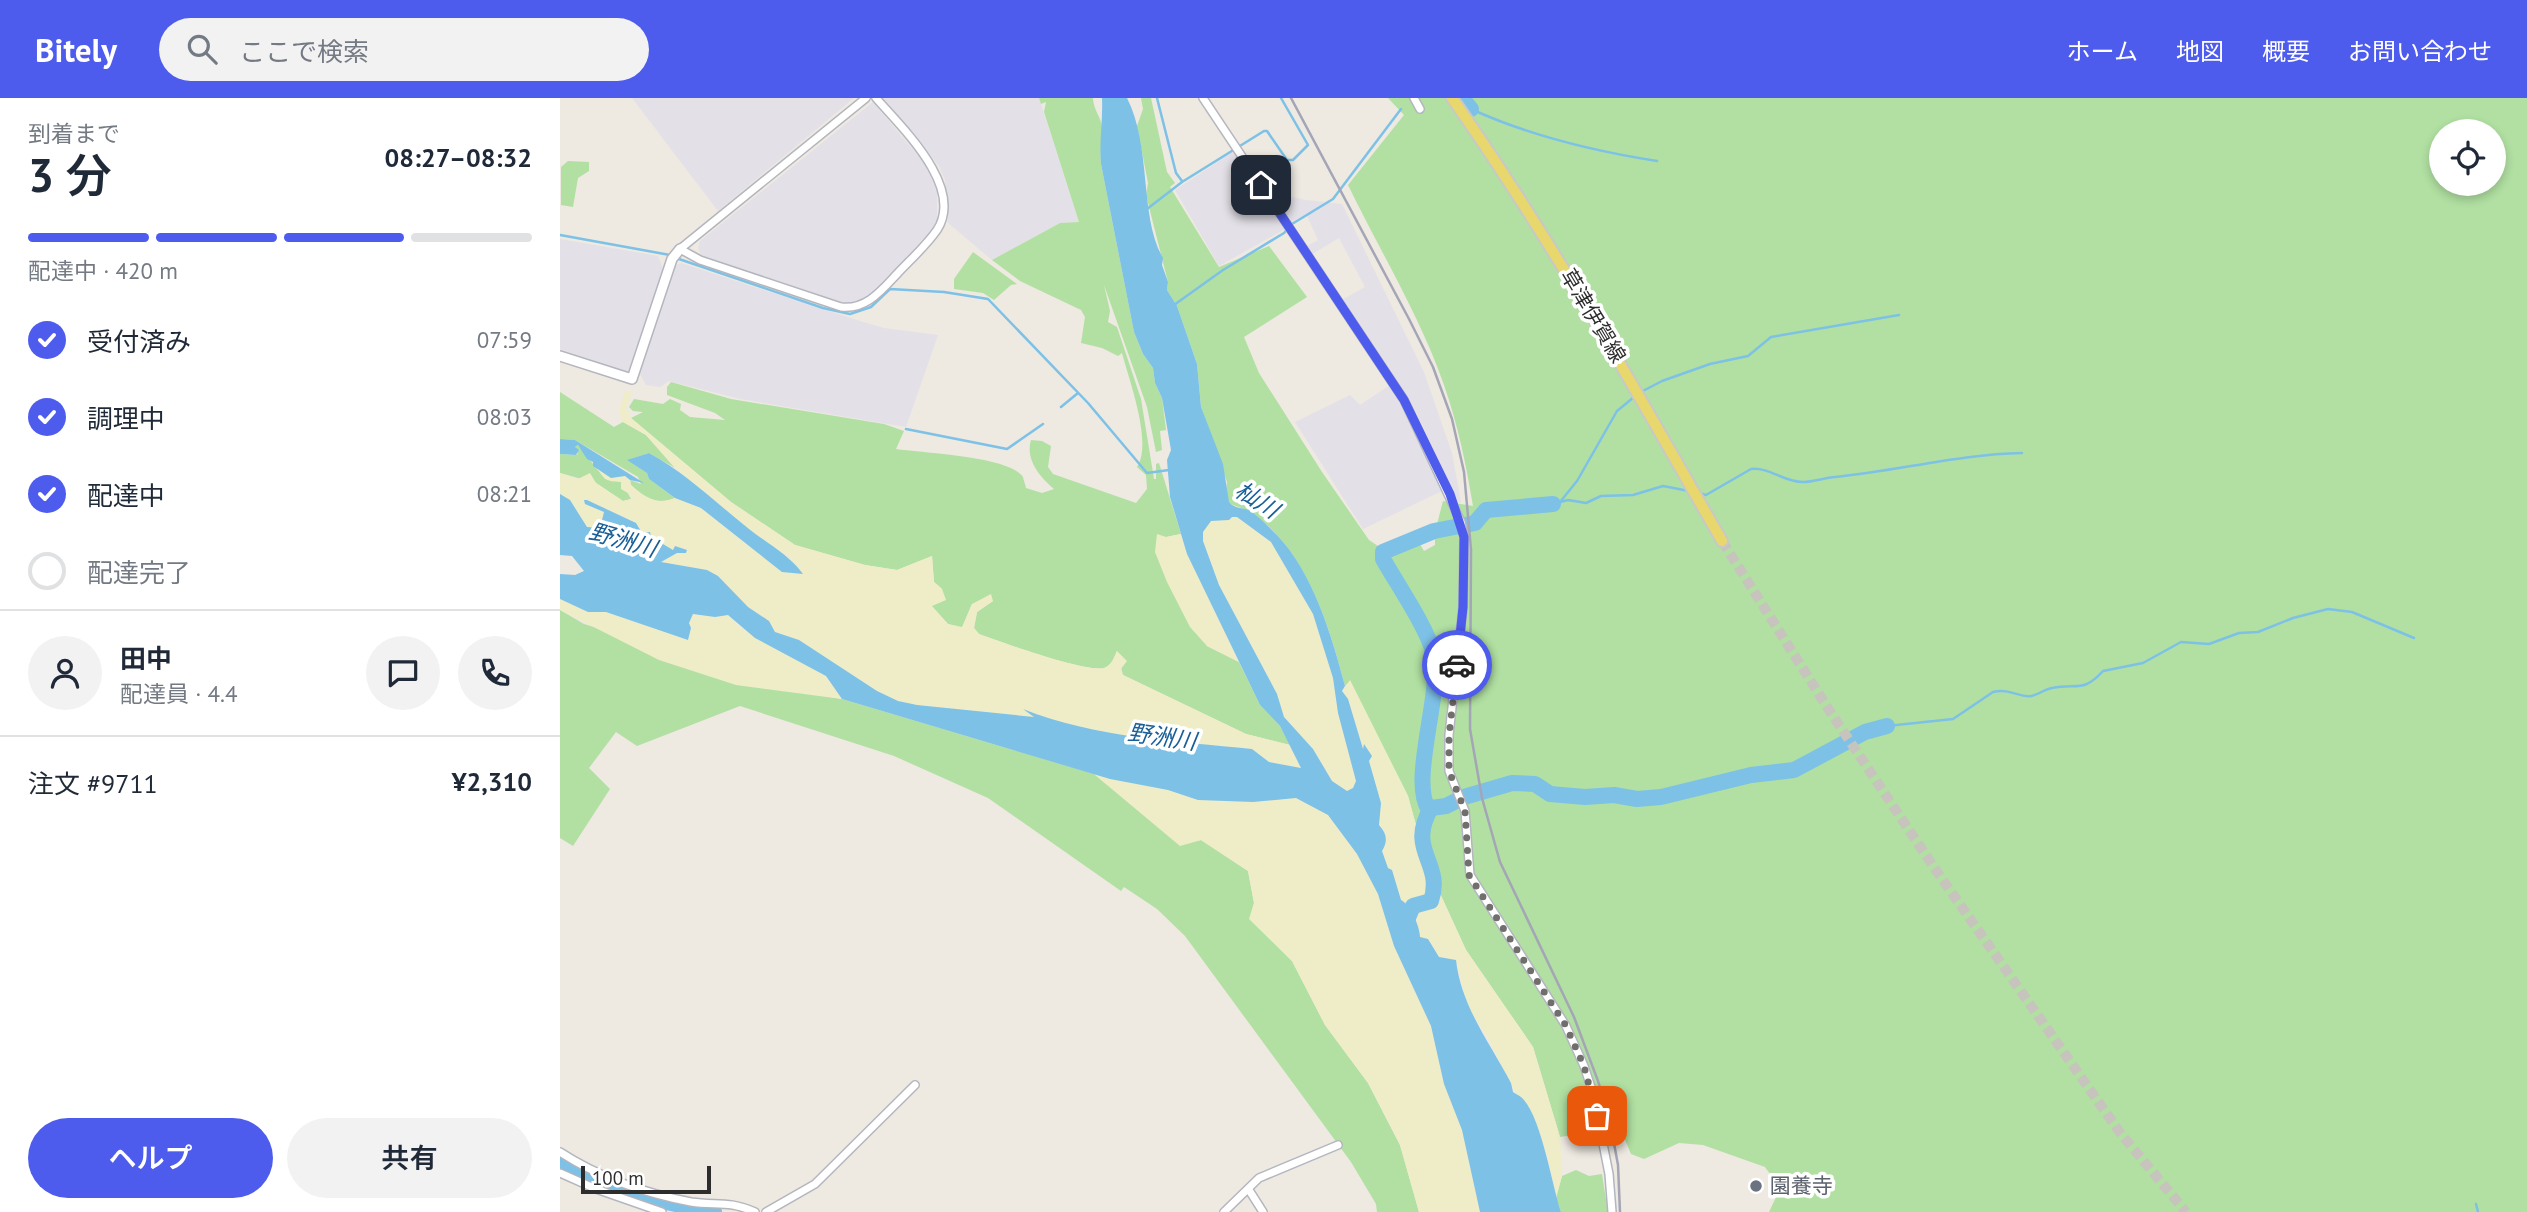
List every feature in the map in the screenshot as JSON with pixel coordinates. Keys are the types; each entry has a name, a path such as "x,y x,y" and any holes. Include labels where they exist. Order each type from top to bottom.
{"main road":[{"name":"草津伊賀線","path":"1452,98 1552,248 1606,336 1722,541"}],"street":[{"path":"560,356 632,379 675,254 866,98"},
{"path":"675,254 841,307 851,308 867,303 926,243 938,229 942,217 937,174 876,98"},
{"path":"1203,98 1404,400 1461,522 1464,537 1463,607 1449,736 1449,771 1465,811 1469,875 1566,1026 1584,1066 1593,1093 1609,1174 1612,1212"},
{"path":"1414,98 1420,109"},
{"path":"765,1212 816,1184 915,1085"},
{"path":"1224,1212 1259,1178 1338,1144"},
{"path":"560,1153 609,1179 638,1189 694,1202 723,1202 755,1212"},
{"path":"560,1172 596,1189 662,1212"},
{"path":"1249,1190 1263,1212"}],"shaded area":[{"path":"632,98 854,98 718,211"},
{"path":"883,98 1039,98 1079,222 1060,223 992,260 948,223 945,180 939,166"},
{"path":"873,102 931,171 937,187 937,219 930,233 874,292 852,304 843,303 702,257 698,248 700,241"},
{"path":"1234,151 1285,229 1219,266 1175,190"},
{"path":"1269,192 1342,204 1424,372 1452,453 1461,502 1457,503 1406,398 1340,301 1365,287 1339,238 1311,255 1305,247 1318,240 1306,214 1290,223"},
{"path":"560,239 658,256 663,269 628,372 560,349"},
{"path":"681,263 884,328 938,335 906,427 740,399 669,381 660,387 646,385 640,374 674,266"},
{"path":"1390,385 1402,402 1444,490 1363,529 1295,422 1350,395 1360,405"}],"green space":[{"path":"1039,98 1093,98 1102,127 1101,164 1134,332 1143,354 1153,368 1155,383 1162,398 1166,430 1160,431 1162,450 1156,452 1147,407 1104,285 1110,311 1108,322 1117,327 1141,399 1154,479 1156,464 1159,463 1181,534 1166,537 1207,646 1239,662 1260,705 1280,726 1290,745 1246,734 1123,675 1117,651 1107,667 1094,668 1043,656 979,634 974,628 977,612 993,601 972,604 962,628 948,624 931,606 942,589 934,582 932,556 897,570 865,565 795,545 731,502 631,418 643,412 633,411 629,407 634,399 663,404 670,399 681,404 680,410 690,417 725,420 715,413 667,395 667,387 671,382 731,399 884,424 904,431 896,449 1001,464 1023,477 1026,488 1042,493 1054,489 1035,468 1030,447 1031,440 1042,441 1051,446 1048,467 1053,474 1136,503 1147,489 1146,475 1137,467 1141,456 1141,428 1122,353 1118,356 1102,348 1081,343 1085,317 1081,310 1020,281 992,260 1060,223 1079,222 1044,112 1046,102 1041,104"},
{"path":"1141,98 1151,98 1167,172 1175,183 1170,187 1219,267 1269,246 1307,297 1244,337 1259,373 1322,472 1369,540 1390,554 1417,539 1424,551 1435,545 1435,532 1443,501 1473,506 1457,430 1434,359 1412,309 1348,185 1404,115 1388,98 1445,98 1458,116 1473,98 2527,98 2527,1212 1769,1212 1778,1193 1775,1181 1765,1167 1703,1145 1679,1143 1644,1159 1631,1154 1620,1128 1560,1137 1533,1047 1466,950 1427,865 1408,796 1350,681 1345,686 1334,646 1311,586 1290,551 1274,532 1256,516 1228,501 1227,482 1201,407 1197,364 1177,306 1167,290 1168,282 1146,195 1148,183 1137,126 1143,109"},
{"path":"568,161 589,162 589,171 578,178 573,207 561,205 561,167"},
{"path":"973,252 1017,284 1011,285 994,300 983,293 954,289 954,279"},
{"path":"560,392 614,427 623,422 646,435 675,468 649,453 628,460 675,498 657,501 646,496 631,485 630,480 641,484 638,477 575,440 560,439"},
{"path":"578,445 605,479 622,482 631,499 623,501 596,483 560,473 560,454 578,454 575,447"},
{"path":"560,610 584,624 808,693 842,699 1094,774 1180,845 1201,840 1248,871 1254,903 1250,919 1292,961 1325,1025 1368,1083 1400,1145 1419,1212 1377,1212 1376,1204 1351,1162 1185,936 1157,909 1124,887 1121,891 988,798 894,756 740,706 637,746 616,732 589,768 610,789 573,846 560,838"},
{"path":"1576,1170 1589,1176 1602,1174 1608,1212 1561,1212 1556,1198 1562,1176"}],"sand":[{"path":"632,391 626,409 631,418 731,502 795,545 865,565 897,570 932,556 934,582 942,589 946,600 932,606 948,624 962,627 972,604 991,594 993,601 977,612 974,628 979,634 1043,656 1094,668 1109,665 1117,651 1127,661 1120,670 1123,675 1246,734 1290,745 1301,768 1269,762 1252,749 1110,733 1082,728 1028,711 1035,718 917,705 898,701 877,691 799,640 775,632 769,621 748,607 718,576 707,570 659,562 677,553 642,533 636,523 585,504 604,512 600,528 587,527 570,500 560,494 560,473 578,479 590,473 596,483 623,501 631,499 631,495 621,489 621,482 607,479 596,467 625,476 631,485 651,499 662,501 675,498 701,508 748,546 793,560 752,532 675,468 646,435 623,422 619,411 625,392"},
{"path":"1237,517 1271,542 1313,614 1333,678 1338,713 1356,781 1353,788 1347,791 1332,781 1313,749 1284,717 1277,694 1219,585 1203,541 1203,532 1211,520 1229,520"},
{"path":"1157,534 1166,537 1181,534 1187,554 1239,662 1207,646 1190,627 1155,552"},
{"path":"560,599 588,612 606,612 687,640 693,614 715,617 728,615 737,625 826,676 842,699 736,685 659,660 560,610"},
{"path":"1350,680 1408,796 1427,865 1466,950 1533,1047 1560,1137 1562,1176 1556,1198 1547,1154 1486,1035 1467,1006 1456,960 1439,957 1428,939 1420,937 1407,903 1401,900 1392,870 1388,868 1382,851 1385,832 1379,825 1381,803 1369,761 1372,756 1364,752 1348,699 1342,691"},
{"path":"1094,774 1168,790 1198,800 1296,798 1328,815 1357,854 1378,894 1394,946 1431,1026 1444,1084 1462,1130 1480,1212 1419,1212 1400,1145 1368,1083 1325,1025 1292,961 1249,919 1254,903 1248,871 1201,840 1180,846"}],"water":[{"name":"野洲川","path":"1102,98 1127,98 1135,117 1151,223 1163,258 1167,290 1177,306 1197,364 1201,407 1223,464 1229,502 1252,512 1277,535 1290,550 1311,586 1334,647 1345,686 1342,691 1348,699 1363,749 1364,744 1372,756 1369,761 1381,803 1379,825 1386,838 1382,851 1388,868 1392,870 1401,900 1414,916 1420,937 1428,939 1439,957 1456,960 1464,993 1477,1024 1511,1083 1513,1092 1521,1097 1534,1118 1561,1212 1480,1212 1462,1130 1444,1084 1431,1026 1394,946 1378,894 1357,854 1328,815 1296,798 1253,802 1198,800 1168,790 1110,779 842,699 826,676 755,638 728,615 715,617 693,614 689,623 691,628 688,640 606,612 588,612 560,599 560,574 575,575 584,571 572,556 560,555 560,494 570,500 587,527 600,528 604,512 585,504 584,500 636,523 642,533 650,532 651,537 673,550 675,546 687,550 686,553 677,553 661,562 707,570 718,576 748,607 769,621 775,632 799,640 877,691 898,701 1034,717 1023,709 1051,719 1107,732 1252,749 1269,762 1301,768 1280,726 1260,705 1187,554 1170,497 1167,460 1171,450 1162,398 1155,383 1153,368 1143,354 1134,332 1101,164","holes":["1237,517 1271,542 1313,614 1333,678 1338,713 1356,781 1353,788 1347,791 1332,781 1313,749 1284,717 1277,694 1219,585 1203,541 1203,532 1211,521"]},
{"path":"560,439 575,440 644,483 625,476 611,478 593,466 593,462 587,459 578,445 575,447 579,450 576,455 560,454"},
{"path":"649,453 688,479 784,555 803,574 782,572 701,508 675,498 649,479 647,473 627,460"}],"waterway":[{"path":"1157,98 1176,173 1182,181"},
{"path":"1147,209 1182,182 1264,131 1267,131 1287,160 1293,160 1308,145 1281,98"},
{"path":"1462,98 1471,109"},
{"path":"1174,305 1333,199 1401,109"},
{"path":"1471,109 1493,119 1562,141 1657,161"},
{"path":"560,235 670,255"},
{"path":"676,258 823,308 850,314 871,307 890,289 944,292 988,299 1088,403 1147,473 1169,470"},
{"path":"1639,393 1662,381 1710,364 1748,356 1771,337 1899,315"},
{"path":"1061,407 1078,393"},
{"path":"1560,502 1577,481 1617,411 1634,397"},
{"path":"906,429 1007,449 1043,424"},
{"path":"1699,493 1706,495 1751,469 1764,470 1789,480 1807,482 1952,459 2022,453"},
{"path":"1553,504 1568,500 1586,503 1601,496 1633,495 1663,486 1689,491"},
{"path":"1429,810 1422,779 1434,692 1434,655 1419,620 1383,559 1383,552 1434,531 1475,523 1486,510 1553,504"},
{"path":"1887,726 1953,719 1993,692 2005,691 2031,696 2052,688 2085,685 2103,671 2143,663 2181,642 2209,644 2239,633 2258,632 2293,618 2328,609 2352,612 2414,638"},
{"path":"1406,931 1413,906 1431,901 1434,888 1422,835 1431,808 1446,806 1464,797 1512,783 1535,784 1550,794 1585,797 1614,795 1637,799 1661,797 1751,775 1794,770 1865,732 1887,726"},
{"path":"560,1160 615,1187 653,1199 714,1212"},
{"path":"2476,1204 2478,1212"}],"tunnel":[{"path":"1722,541 1829,710 1933,866 2121,1134 2186,1212"}],"railway":[{"path":"1291,98 1409,319 1433,367 1452,419 1464,472 1471,549 1470,729 1482,798 1500,862 1574,1017 1598,1081 1609,1116 1618,1165 1620,1212"}],"way so far":[{"path":"1457,665 1449,736 1449,771 1465,811 1469,875 1566,1026 1584,1066 1597,1116"}],"place":[{"name":"園養寺","path":"1756,1186"}],"route":[{"path":"1261,185 1404,400 1450,494 1464,537 1463,607 1457,665"}],"water label":[{"name":"杣川","path":"1257,500"}]}
